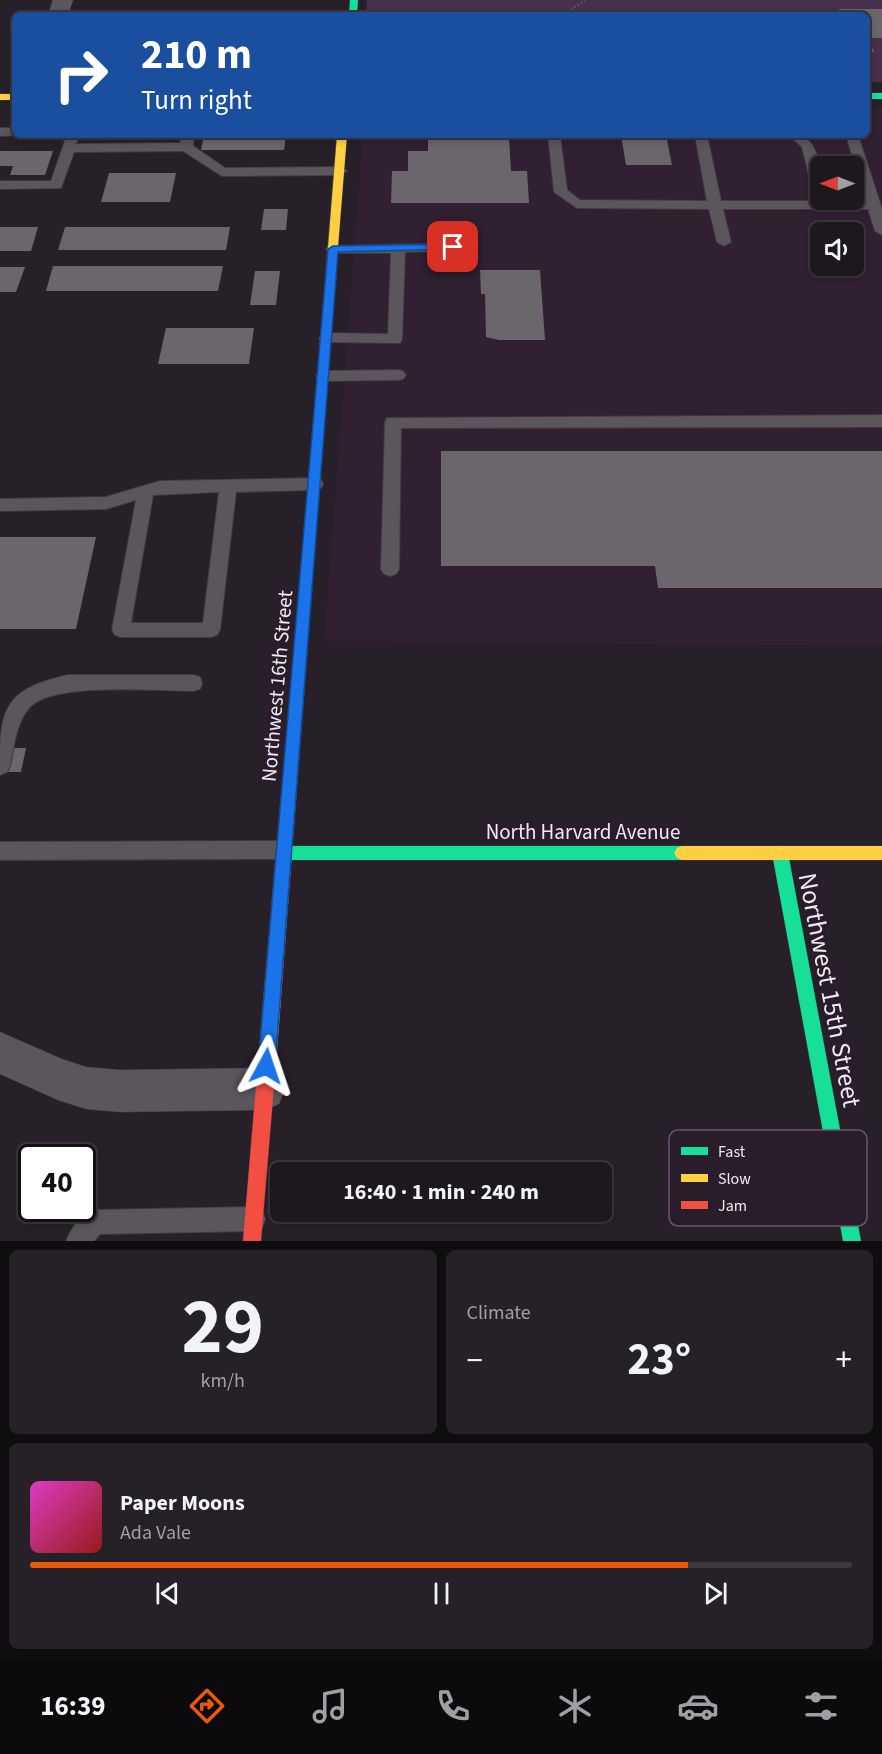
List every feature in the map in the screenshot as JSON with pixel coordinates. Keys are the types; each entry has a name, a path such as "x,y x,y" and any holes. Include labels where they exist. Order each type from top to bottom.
{"street":[{"name":"Northwest 16th Street","path":"253,1230 342,138"},
{"name":"North Harvard Avenue","path":"284,852 882,853"},
{"name":"Northwest 15th Street","path":"780,853 831,1130"},
{"path":"0,1053 58,1079 86,1088 120,1091 264,1089"},
{"name":"Northwest 15th Street","path":"849,1226 852,1241"}],"lane":[{"path":"554,138 561,192 577,204 716,205 810,200"},
{"path":"702,138 724,243"},
{"path":"799,138 808,145 811,156"},
{"path":"853,138 882,231"},
{"path":"0,184 56,185 70,142 187,141 222,172 340,171"},
{"path":"864,204 874,205"},
{"path":"333,249 471,247"},
{"path":"326,338 395,339 398,248"},
{"path":"324,376 398,375"},
{"path":"390,569 393,422 882,421"},
{"path":"0,505 106,503 160,487 315,484"},
{"path":"146,490 121,630 211,630 228,486"},
{"path":"0,766 11,721 18,707 31,693 47,686 68,683 193,683"},
{"path":"0,851 284,852"},
{"path":"78,1241 94,1222 253,1230"}],"path":[{"path":"566,12 586,0"}],"shaded area":[{"path":"367,0 882,0 882,82 870,82 870,12 366,12"},
{"path":"870,107 882,107 882,646 324,641 363,138 870,138"}],"building":[{"path":"839,9 882,9 882,38 870,38 870,12 840,12"},
{"path":"203,138 286,138 284,150 201,150"},
{"path":"428,138 509,138 511,171 527,171 529,203 391,203 392,171 408,171 408,151 428,151"},
{"path":"622,138 667,138 672,165 626,165"},
{"path":"0,151 53,151 45,175 10,175 13,166 0,166"},
{"path":"109,173 176,173 170,202 101,202"},
{"path":"264,209 288,209 286,230 261,230"},
{"path":"0,227 38,227 31,251 0,251"},
{"path":"65,227 230,227 226,250 58,250"},
{"path":"53,266 223,266 218,291 46,291"},
{"path":"0,267 25,267 16,292 0,292"},
{"path":"480,270 540,270 545,340 499,340 486,337 485,294 481,294"},
{"path":"255,271 280,271 276,305 250,305"},
{"path":"166,328 254,328 249,364 158,364"},
{"path":"441,451 882,451 882,588 658,588 655,566 441,566"},
{"path":"0,537 96,537 76,629 0,629"},
{"path":"0,748 26,748 21,772 0,772"}],"traffic: fast":[{"path":"353,12 354,0"},
{"path":"870,96 882,96"},
{"path":"296,706 331,272"},
{"path":"284,853 682,853"},
{"path":"780,853 831,1130"},
{"path":"849,1226 852,1241"}],"traffic: slow":[{"path":"0,97 12,97"},
{"path":"331,272 342,138"},
{"path":"268,1050 296,706"},
{"path":"682,853 882,853"}],"traffic: jam":[{"path":"252,1241 268,1050"}],"route":[{"path":"266,1066 309,568 333,249 453,247"}]}
